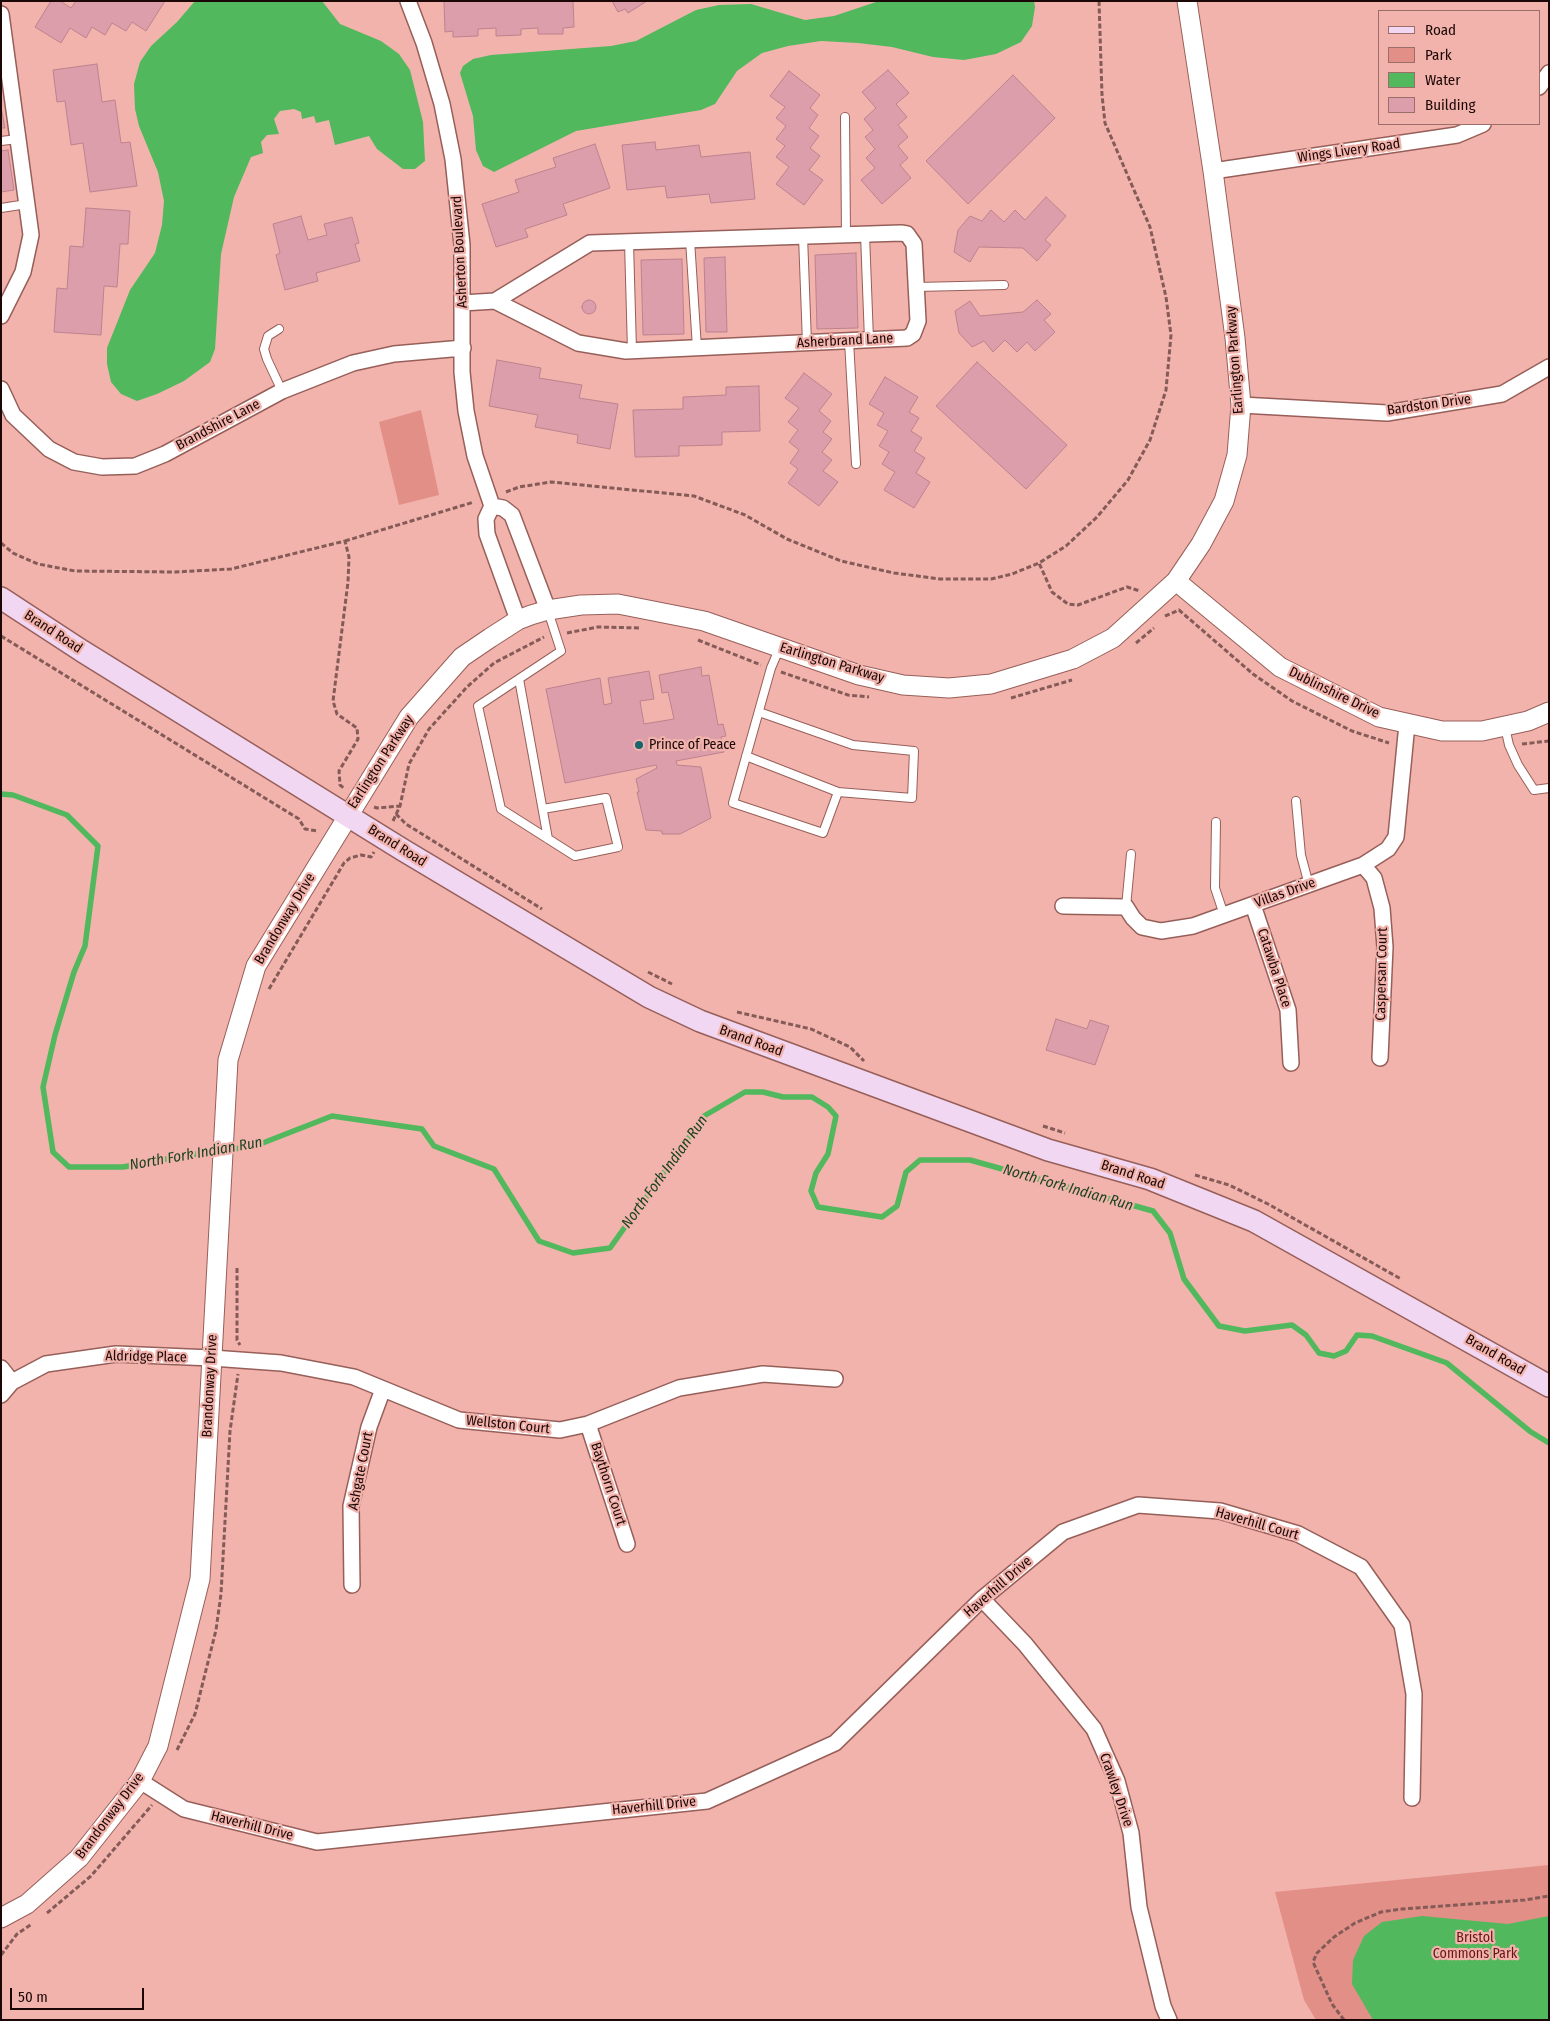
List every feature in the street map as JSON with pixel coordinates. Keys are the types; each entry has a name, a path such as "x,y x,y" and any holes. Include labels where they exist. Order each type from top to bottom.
{"main road":[{"name":"Brand Road","path":"1,598 82,651 348,815 649,997 700,1022 1048,1150 1150,1179 1254,1221 1549,1386"}],"street":[{"name":"Asherton Boulevard","path":"408,1 424,43 442,104 453,159 462,245 462,372 466,411 476,456 490,502 486,520 487,534 518,620"},
{"name":"Earlington Parkway","path":"348,815 409,717 462,657 518,620 548,610 618,604 704,621 859,675 903,684 948,688 990,684 1073,659 1113,638 1158,610 1201,544 1224,502 1237,455 1241,405 1235,338 1214,171 1187,1"},
{"path":"1,14 31,235 23,272 1,316"},
{"path":"1540,86 1549,73"},
{"name":"Wings Livery Road","path":"1214,171 1457,135 1481,125"},
{"name":"Asherbrand Lane","path":"462,303 495,301 590,243 901,233 912,239 918,321 913,334 907,338 632,351 578,343 495,301"},
{"name":"Brandshire Lane","path":"1,389 13,415 49,449 74,462 102,468 134,466 165,454 282,391 352,363 394,354 463,348"},
{"name":"Bardston Drive","path":"1241,405 1387,413 1502,394 1549,367"},
{"path":"490,502 503,508 512,516 548,610"},
{"name":"Dublinshire Drive","path":"1176,581 1280,667 1379,717 1442,731 1482,731 1528,721 1549,712"},
{"name":"Villas Drive","path":"1126,906 1133,918 1142,927 1161,931 1193,926 1363,865 1388,848 1396,836 1407,724"},
{"name":"Brandonway Drive","path":"1,1918 27,1904 79,1858 140,1781 158,1746 200,1580 228,1060 256,966 348,815"},
{"name":"Caspersan Court","path":"1363,865 1374,878 1382,908 1385,947 1380,1058"},
{"name":"Catawba Place","path":"1253,905 1288,1010 1291,1063"},
{"path":"1063,906 1126,906"},
{"name":"Aldridge Place","path":"1,1396 12,1382 46,1364 116,1354 212,1358"},
{"name":"Wellston Court","path":"212,1358 281,1363 354,1377 459,1420 560,1430 588,1424 689,1387 763,1374 835,1379"},
{"path":"1,1368 12,1382"},
{"name":"Ashgate Court","path":"352,1585 351,1506 369,1428 383,1389"},
{"name":"Baythorn Court","path":"588,1424 627,1544"},
{"name":"Haverhill Court","path":"1084,1525 1138,1505 1220,1511 1298,1534 1361,1567 1402,1625 1414,1694 1412,1798"},
{"name":"Haverhill Drive","path":"140,1781 184,1809 317,1842 707,1801 835,1743 982,1599 1063,1532 1084,1525"},
{"name":"Crawley Drive","path":"982,1599 1025,1644 1094,1729 1117,1781 1131,1833 1139,1907 1162,2006 1169,2020"}],"lane":[{"path":"845,117 846,235"},
{"path":"1,142 18,139"},
{"path":"1,208 26,204"},
{"path":"865,234 869,340"},
{"path":"804,236 807,343"},
{"path":"690,240 696,348"},
{"path":"629,242 632,351"},
{"path":"916,287 1004,285"},
{"path":"279,329 268,336 264,349 266,359 282,391"},
{"path":"849,341 856,464"},
{"path":"543,809 606,798 618,847 575,856 501,809 478,706 561,651 548,610"},
{"path":"780,647 733,803 823,833 838,792"},
{"path":"519,679 548,839"},
{"path":"746,756 838,792 912,798 914,752 853,745 759,712"},
{"path":"1505,726 1509,744 1518,765 1534,790 1549,788"},
{"path":"1296,801 1301,855 1309,885"},
{"path":"1216,822 1215,888 1224,915"},
{"path":"1126,906 1131,854"}],"path":[{"path":"1,543 13,553 38,564 75,571 175,572 231,569 490,502 519,487 551,482 694,496 745,515 788,539 841,561 912,576 940,579 991,579 1012,574 1039,562 1066,546 1097,517 1128,480 1150,440 1166,390 1171,335 1166,297 1150,227 1105,123 1102,95 1099,1"},
{"path":"340,785 339,771 358,739 357,728 337,714 333,701 348,582 348,557 345,541"},
{"path":"1039,562 1052,592 1068,604 1078,604 1127,586 1139,590 1158,610"},
{"path":"1,636 299,819 305,830 316,830 333,839 348,850 350,858"},
{"path":"396,814 406,824 548,913"},
{"path":"265,997 340,871 350,858 361,855 371,857"},
{"path":"645,970 680,988"},
{"path":"733,1011 819,1032 850,1047 868,1064"},
{"path":"1037,1124 1073,1135"},
{"path":"1192,1174 1229,1185 1260,1200 1407,1282"},
{"path":"1344,2020 1332,2004 1313,1962 1317,1953 1334,1937 1355,1923 1381,1912 1525,1900 1549,1896"}],"green space":[{"path":"421,410 439,495 399,505 379,422"},
{"name":"Bristol Commons Park","path":"1549,1865 1549,2020 1316,2020 1304,2000 1275,1892"}],"water":[{"path":"195,1 322,1 340,24 381,41 399,54 410,70 423,122 425,161 415,169 403,169 377,149 369,136 335,145 329,120 316,123 314,116 302,119 301,112 294,109 280,111 274,119 279,134 267,135 261,142 263,153 251,157 234,197 221,254 215,349 210,362 184,381 137,401 121,394 111,382 107,364 107,348 130,290 155,253 162,225 164,201 158,172 139,126 135,109 134,84 140,62 151,46 177,22"},
{"path":"879,1 1034,1 1035,7 1032,26 1021,42 996,54 964,60 933,57 892,47 858,43 821,41 788,46 762,53 737,71 715,104 701,110 576,131 494,172 483,166 476,150 473,116 460,73 463,66 473,59 491,55 611,46 636,41 696,10 719,5 751,4 805,20 834,16"},
{"path":"1422,1916 1508,1924 1549,1916 1549,2020 1373,2020 1352,1984 1353,1960 1364,1936 1382,1922"}],"building":[{"path":"51,1 60,1 71,8 76,1 165,1 146,31 132,22 126,31 112,23 105,35 92,27 86,38 70,28 61,43 35,27"},
{"path":"444,1 573,1 574,27 563,28 563,34 538,34 538,28 521,29 521,35 496,36 496,28 478,29 478,36 453,37 453,31 445,32"},
{"path":"612,1 647,1 628,13 625,9 618,12"},
{"path":"97,64 102,102 115,100 121,143 130,142 137,186 90,192 83,143 71,145 65,101 57,102 53,70"},
{"path":"888,70 909,93 896,104 907,117 898,125 908,137 898,146 908,158 900,165 911,178 882,204 861,180 875,168 866,158 875,149 865,137 873,130 864,119 876,108 862,92"},
{"path":"789,71 820,95 810,108 818,115 809,128 819,136 810,148 820,156 809,170 823,180 804,205 776,184 789,167 776,157 785,146 776,139 786,126 776,118 785,107 770,96"},
{"path":"1013,75 1055,118 968,204 926,161"},
{"path":"1,107 5,128 1,128"},
{"path":"655,142 656,150 699,145 701,157 750,152 755,199 711,203 709,194 667,198 665,186 627,190 622,145"},
{"path":"595,144 610,188 563,204 567,215 525,229 528,237 496,247 482,204 519,192 515,180 556,167 553,158"},
{"path":"8,150 14,190 1,192 1,151"},
{"path":"1046,197 1066,216 1045,240 1051,245 1037,261 1023,248 979,247 970,262 954,252 958,230 970,216 982,221 991,210 1004,222 1015,210 1025,220"},
{"path":"86,208 130,211 128,244 120,244 117,287 104,286 101,335 54,332 57,288 67,289 70,246 83,247"},
{"path":"301,216 308,240 327,235 324,224 352,217 359,243 355,244 360,261 316,273 318,281 285,290 276,255 280,253 273,224"},
{"path":"856,253 858,328 817,329 815,255"},
{"path":"725,257 727,332 706,332 704,258"},
{"path":"682,259 684,334 643,335 641,260"},
{"path":"589,300 594,302 596,307 594,312 589,314 584,312 582,307 584,302"},
{"path":"1037,300 1051,314 1044,320 1055,332 1035,351 1027,342 1017,352 1005,340 993,352 984,341 972,347 959,333 955,311 970,301 980,316 1023,312"},
{"path":"497,360 541,368 539,378 582,385 579,398 618,404 610,449 577,443 578,435 535,427 538,415 489,406"},
{"path":"977,362 1067,445 1026,489 936,406"},
{"path":"804,373 832,394 819,411 831,421 823,432 832,439 822,452 832,460 823,471 838,482 819,506 788,483 798,469 790,463 799,450 789,442 798,430 788,422 799,408 785,398"},
{"path":"885,377 918,397 909,412 919,418 911,431 922,438 914,451 925,458 916,473 930,482 914,508 884,490 895,472 882,464 889,452 879,446 888,431 877,425 884,413 869,404"},
{"path":"759,386 760,431 722,432 722,445 679,446 679,456 635,457 633,410 683,409 683,397 726,395 726,387"},
{"name":"Prince of Peace","path":"701,667 702,676 709,675 718,725 723,724 726,736 721,737 724,752 676,761 677,765 701,767 711,818 680,834 662,834 662,831 646,830 637,792 639,792 636,779 657,768 656,765 565,783 546,689 600,678 604,705 612,703 608,678 649,671 654,699 640,701 644,724 674,719 668,692 662,693 659,675"},
{"path":"1056,1019 1087,1029 1090,1020 1109,1026 1095,1065 1046,1050"}],"waterway":[{"name":"North Fork Indian Run","path":"1,794 13,795 67,815 98,846 85,946 74,972 55,1035 43,1087 53,1152 69,1167 123,1167 255,1146 332,1116 422,1129 434,1146 494,1169 539,1241 573,1253 610,1248 704,1116 745,1092 763,1092 783,1097 812,1097 828,1107 836,1116 828,1154 816,1173 811,1191 818,1207 882,1217 897,1206 906,1172 920,1160 970,1160 1153,1211 1170,1233 1184,1279 1219,1326 1245,1331 1292,1325 1306,1335 1319,1353 1334,1356 1346,1351 1357,1335 1372,1336 1447,1363 1531,1432 1549,1443"}],"place":[{"name":"Prince of Peace","path":"639,745"}]}
